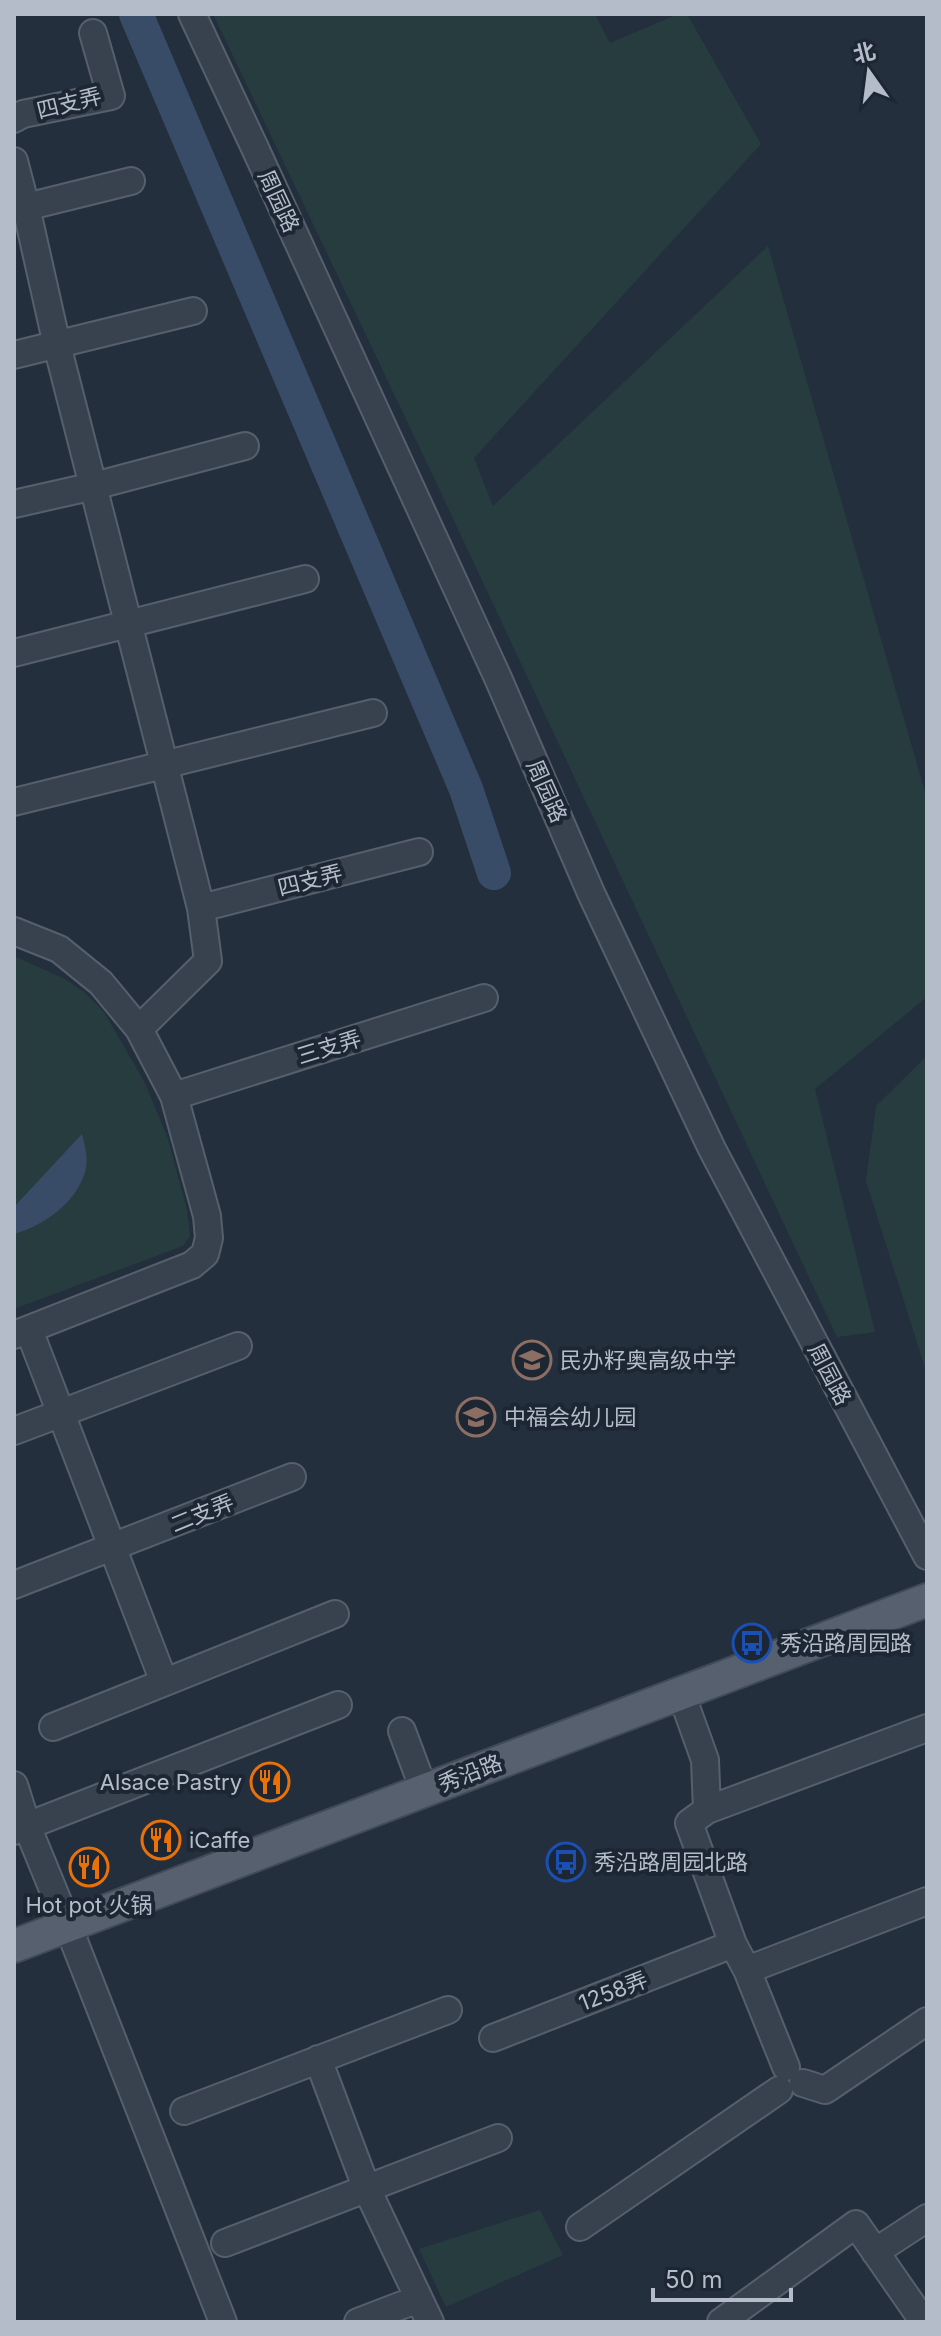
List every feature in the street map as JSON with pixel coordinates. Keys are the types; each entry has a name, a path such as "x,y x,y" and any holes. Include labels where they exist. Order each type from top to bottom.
{"main road":[{"name":"秀沿路","path":"14,1946 927,1600"}],"street":[{"name":"周园路","path":"192,14 478,635 591,893 712,1149 927,1556"},
{"name":"四支弄","path":"14,119 23,114 111,96 93,33"},
{"path":"14,161 20,208 201,908 208,961 139,1029"},
{"path":"20,208 131,181"},
{"path":"14,355 193,311"},
{"path":"14,504 245,446"},
{"path":"14,653 305,579"},
{"path":"14,802 373,713"},
{"name":"四支弄","path":"201,908 419,852"},
{"path":"14,931 59,949 101,983 139,1029 174,1096 207,1216 209,1238 205,1254 192,1265 22,1332 60,1414 164,1682"},
{"name":"三支弄","path":"174,1096 484,998"},
{"path":"14,1431 238,1346"},
{"name":"二支弄","path":"14,1585 292,1477"},
{"path":"53,1727 335,1614"},
{"path":"681,1693 705,1760 707,1810"},
{"path":"21,1829 338,1705"},
{"path":"789,2080 747,1970 733,1944 689,1823 707,1810 927,1728"},
{"path":"402,1731 424,1790"},
{"path":"14,1785 21,1829 68,1926 223,2322"},
{"path":"747,1970 927,1901"},
{"name":"1258弄","path":"493,2038 733,1944"},
{"path":"184,2111 448,2010"},
{"path":"789,2080 825,2090 927,2021"},
{"path":"318,2059 366,2187 424,2311 358,2322"},
{"path":"580,2227 789,2080"},
{"path":"225,2243 498,2138"},
{"path":"875,2252 927,2218"},
{"path":"721,2322 856,2224 924,2322"}],"green space":[{"path":"213,14 595,14 610,43 678,14 687,14 761,144 474,458 493,506 768,246 927,799 927,997 815,1089 875,1332 837,1337"},
{"path":"14,956 65,979 104,1012 145,1083 168,1139 187,1210 190,1236 183,1246 14,1309"},
{"path":"927,1056 927,1374 866,1181 876,1106"},
{"path":"540,2210 563,2255 446,2307 419,2249"}],"water":[{"path":"82,1134 86,1167 74,1194 47,1219 14,1234 14,1207"}],"waterway":[{"path":"136,14 466,789 494,873"}],"place":[{"name":"民办籽奥高级中学","path":"532,1360"},
{"name":"中福会幼儿园","path":"476,1417"},
{"name":"秀沿路周园路","path":"752,1643"},
{"name":"Alsace Pastry","path":"270,1782"},
{"name":"iCaffe","path":"161,1840"},
{"name":"秀沿路周园北路","path":"566,1862"},
{"name":"Hot pot 火锅","path":"89,1867"}]}
